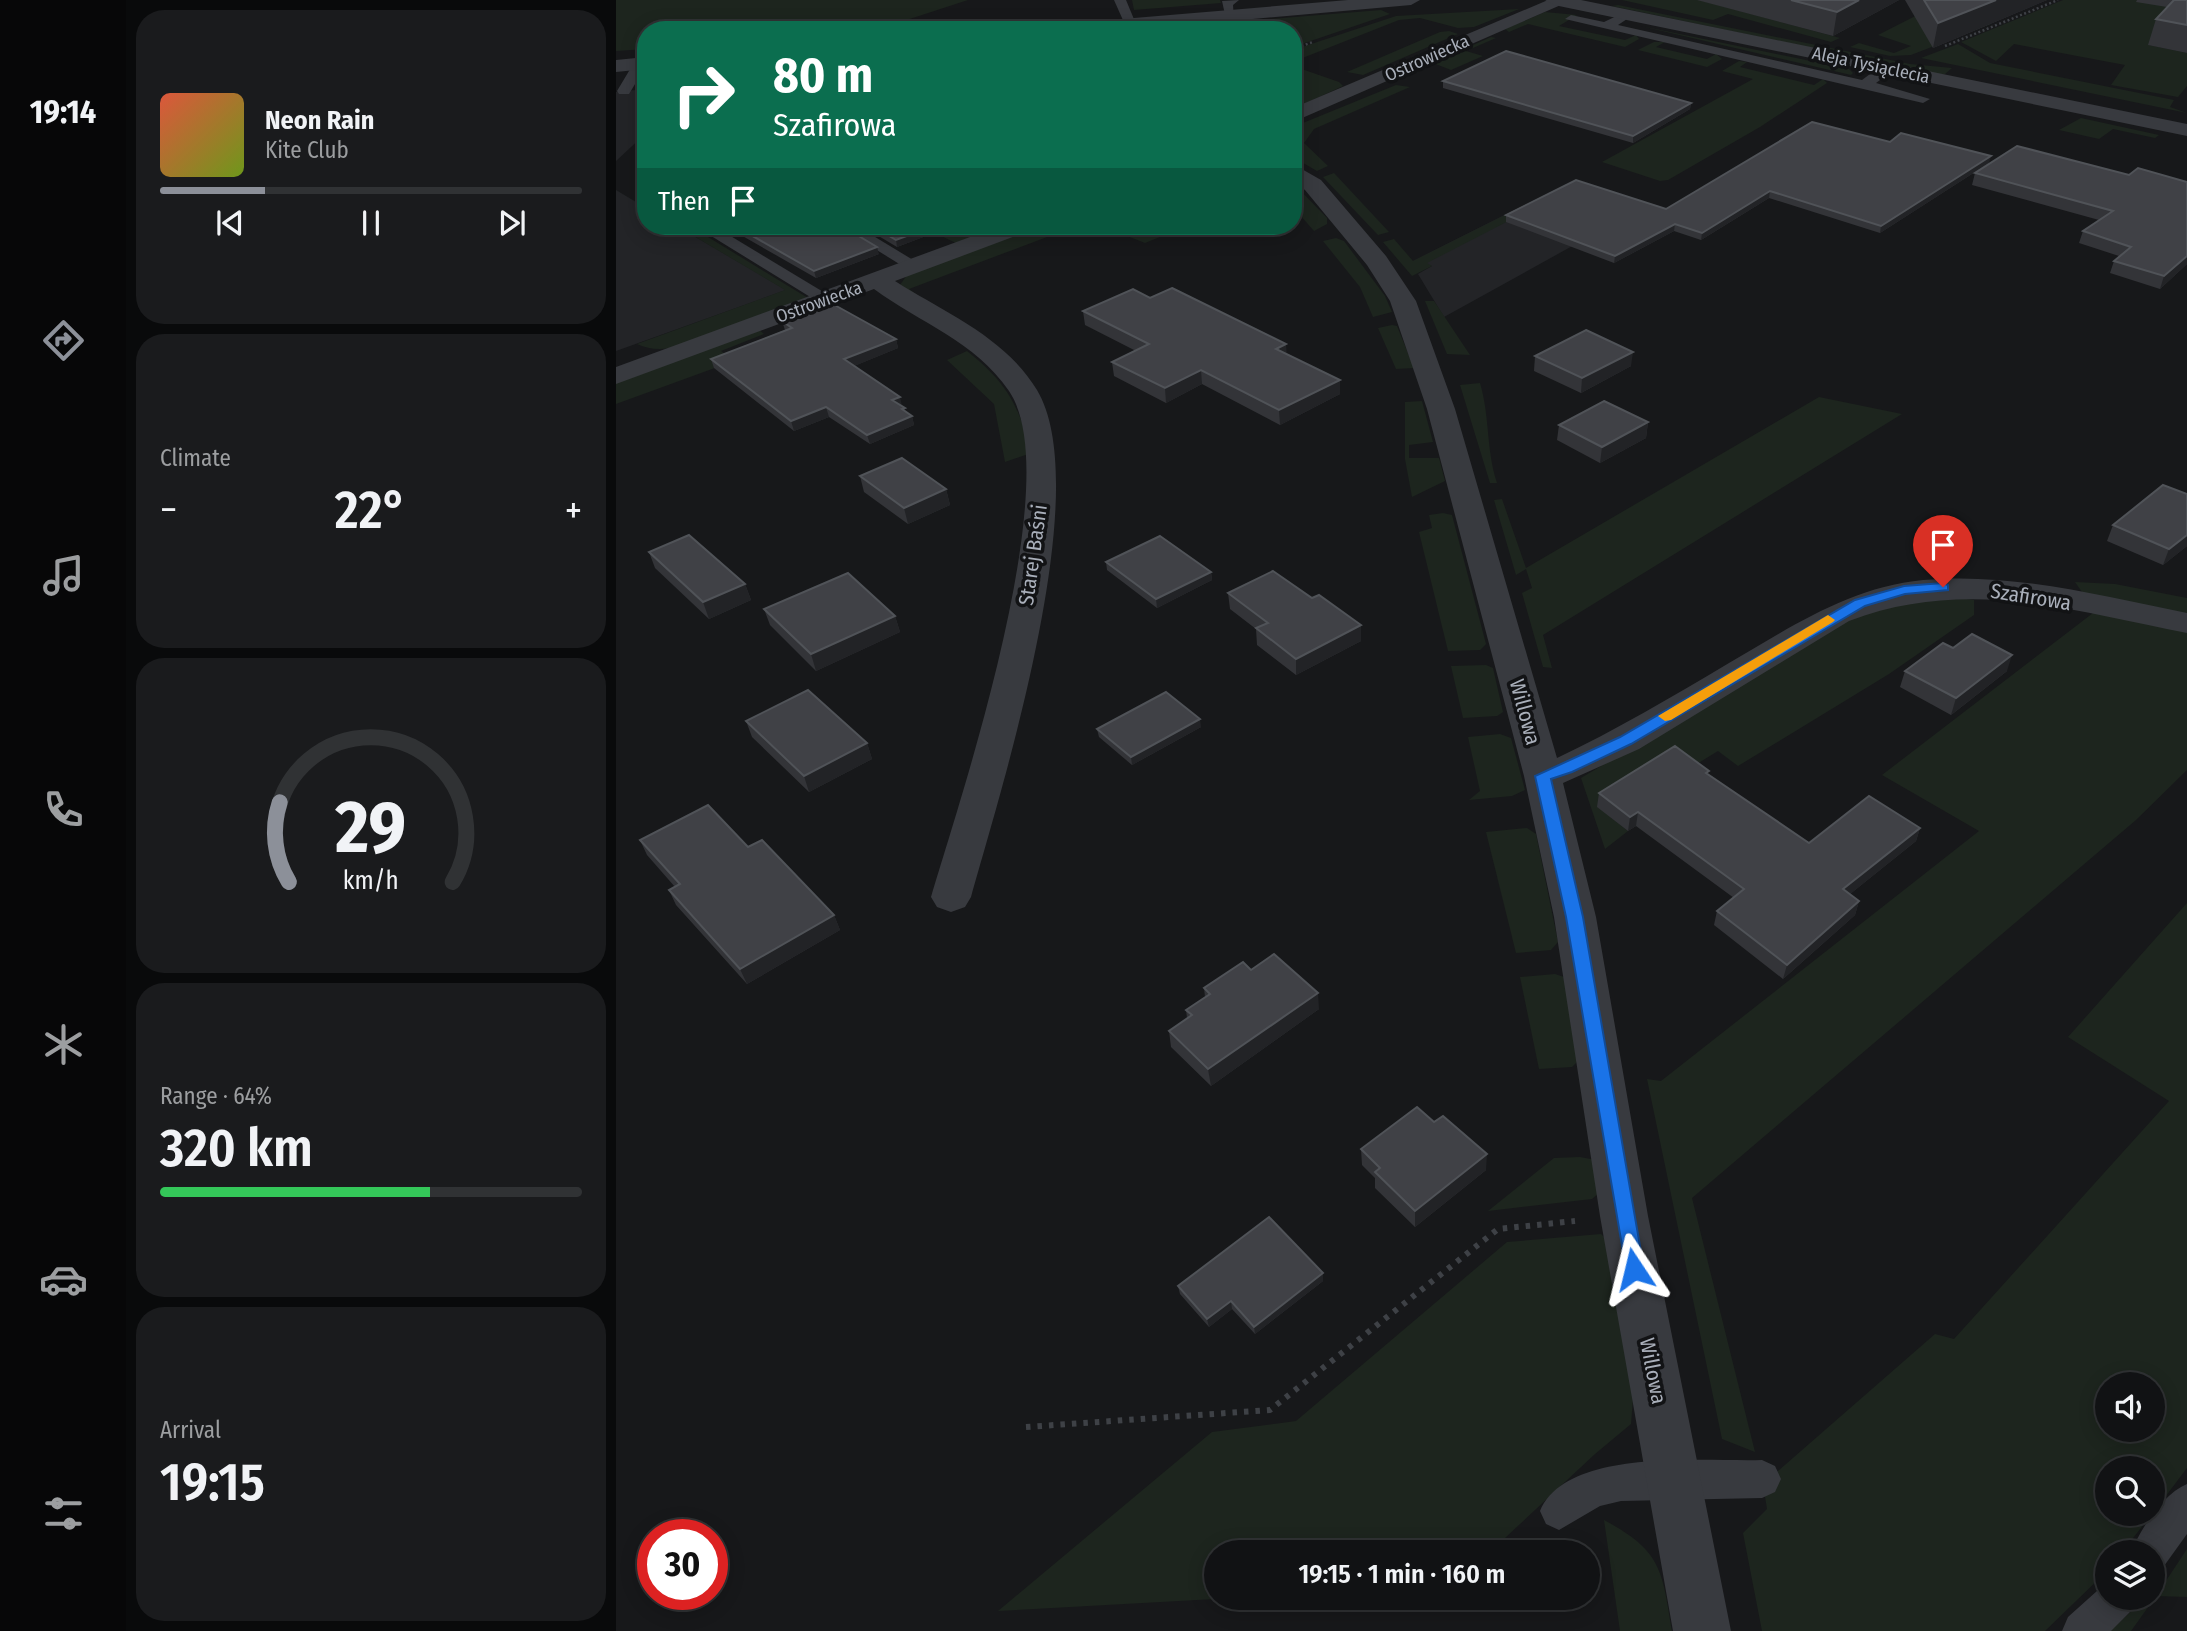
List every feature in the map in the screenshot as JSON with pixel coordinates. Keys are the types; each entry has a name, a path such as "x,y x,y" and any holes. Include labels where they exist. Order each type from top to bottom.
{"street":[{"path":"1204,21 1231,8 1411,0"},
{"name":"Aleja Tysiąclecia","path":"1562,5 1627,15 2187,130"},
{"name":"Ostrowiecka","path":"1302,112 1562,5"},
{"path":"616,65 637,63"},
{"name":"Willowa","path":"1302,178 1312,185 1377,261 1403,301 1435,388 1543,776 1574,917 1624,1216 1702,1631"},
{"name":"Ostrowiecka","path":"616,376 997,235"},
{"name":"Starej Baśni","path":"877,280 900,298 959,328 997,362 1025,393 1031,406 1041,464 1035,572 951,897"},
{"name":"Szafirowa","path":"1543,776 1566,769 1626,740 1837,614 1860,603 1904,590 1943,587 2005,591 2187,623"}],"lane":[{"path":"1120,0 1129,21"},
{"path":"1562,5 1606,26 1923,99"},
{"path":"1606,26 1627,15"},
{"path":"1865,85 1887,68"},
{"path":"624,91 637,72"},
{"path":"718,235 826,299"},
{"path":"862,235 915,266"},
{"path":"1559,1511 1592,1489 1606,1485 1762,1479"},
{"path":"2160,1540 2187,1503"},
{"path":"2082,1631 2104,1610"}],"path":[{"path":"1935,50 2058,0"},
{"path":"1986,21 1998,24"},
{"path":"1026,1427 1270,1410 1498,1229 1624,1216"}],"shaded area":[{"path":"616,0 968,0 904,21 637,21 637,50 616,51"},
{"path":"1132,0 1220,0 1221,3 1134,10"},
{"path":"1622,0 1699,0 1840,38 1831,42 1728,14 1713,20"},
{"path":"2063,0 2187,0 2149,45 2187,53 2187,86 2178,97 2111,85 2125,65 2014,44 1996,61 1961,42"},
{"path":"1618,5 1910,64 1952,68 1945,74 1937,74 1612,6"},
{"path":"1933,7 1991,24 1911,55 1890,56 1850,47 1859,43 1894,53 1911,46 1878,35"},
{"path":"1519,9 1474,27 1458,28 1420,18 1399,20 1302,58 1302,47 1396,16"},
{"path":"1381,10 1390,14 1302,44 1302,21 1246,21"},
{"path":"1545,12 1577,15 1559,26 1625,40 1636,35 1639,39 1625,47 1528,24 1509,32 1505,29"},
{"path":"1641,26 1849,69 1853,73 1851,75"},
{"path":"1440,32 1458,34 1363,75 1347,72"},
{"path":"1491,37 1496,38 1466,51 1483,56 1451,70 1433,63"},
{"path":"1654,42 1665,42 1656,47 1707,59 1716,54 1722,59 1707,67 1638,50"},
{"path":"1958,44 1990,63 2174,100 2170,107 2187,113 1921,58"},
{"path":"1739,61 1747,62 1740,67 1814,85 1823,79 1827,83 1760,127 1668,180 1660,181 1602,162 1753,79 1722,71"},
{"path":"1302,69 1339,82 1343,86 1302,105"},
{"path":"1396,85 1410,87 1314,129 1304,143 1328,166 1317,171 1302,162 1302,123"},
{"path":"637,90 637,141 616,161 616,92"},
{"path":"2081,118 2159,135 2155,138 2113,129 2099,139 2059,130"},
{"path":"1334,173 1389,232 1378,235 1323,177"},
{"path":"1566,184 1641,208 1444,317 1418,274 1432,266 1413,261"},
{"path":"616,190 637,203 637,235 692,235 786,290 616,351"},
{"path":"1302,192 1327,218 1327,224 1314,231 1302,217"},
{"path":"1545,195 1555,197 1427,263 1432,266 1412,276 1383,242 1394,239 1413,261"},
{"path":"692,235 705,235 808,298 680,347 653,349 637,344 785,290"},
{"path":"939,235 982,235 958,244"},
{"path":"1013,235 1052,235 909,289 940,311 900,285 907,275"},
{"path":"1125,235 1165,235 1145,243"},
{"path":"1336,238 1344,241 1385,296 1392,312 1373,317 1360,287 1323,241"},
{"path":"1425,301 1434,301 1470,355 1447,354"},
{"path":"1397,326 1414,368 1396,369 1378,328"},
{"path":"758,329 764,334 721,351 734,361 616,404 616,381"},
{"path":"967,351 992,374 1010,396 1022,421 1031,453 1005,462 994,404 947,360"},
{"path":"1480,383 1497,483 1490,483 1460,385"},
{"path":"1819,397 1902,414 1543,635 1552,668 1543,667 1522,593 1532,588 1526,569 1516,575 1494,500 1502,499 1526,568"},
{"path":"1422,401 1433,442 1409,445 1409,458 1439,458 1445,481 1412,497 1405,459 1405,402"},
{"path":"1429,515 1452,515 1486,644 1480,650 1448,651 1419,532 1432,528"},
{"path":"2075,582 2115,584 2187,598 2187,616 2087,599"},
{"path":"1960,598 1974,600 1974,615 1889,674 1738,766 1718,751 1687,770 1598,807 1628,831 1605,849 1581,778 1847,620 1902,601"},
{"path":"2093,613 2187,629 2187,770 2136,820 1692,1198 1755,1452 1722,1439 1647,1079 1661,1081 1979,831 1882,775"},
{"path":"1486,665 1493,668 1503,712 1497,716 1463,718 1451,666"},
{"path":"1500,734 1511,738 1525,790 1512,796 1469,800 1480,791 1468,737"},
{"path":"1527,828 1536,834 1558,942 1551,950 1516,953 1486,832"},
{"path":"2187,903 2187,1468 2165,1497 2165,1456 2095,1456 2095,1526 2143,1526 2131,1540 2095,1540 2095,1583 2045,1631 1762,1631 1743,1533 1767,1509 1763,1484 1935,1334 1954,1339 2169,1101 2068,1037"},
{"path":"1555,974 1564,977 1578,1061 1572,1067 1539,1069 1520,977"},
{"path":"1580,1157 1596,1160 1600,1192 1592,1199 1488,1211 1554,1158"},
{"path":"1601,1234 1609,1242 1633,1399 1631,1424 1503,1540 1204,1540 1204,1600 998,1611 1212,1432 1296,1421 1507,1242"},
{"path":"1604,1520 1638,1542 1656,1564 1665,1592 1672,1631 1620,1631"},
{"path":"2187,1549 2187,1597 2165,1596 2165,1582"},
{"path":"2133,1610 2146,1610 2131,1631 2110,1631"}],"building":[{"path":"1791,0 1859,0 1837,12"},
{"path":"1924,0 1996,0 1938,23"},
{"path":"2174,0 2187,0 2187,25 2156,19"},
{"path":"1506,51 1691,103 1633,136 1443,81"},
{"path":"1812,122 1890,142 1901,133 1991,156 1881,226 1770,191 1702,233 1675,224 1615,256 1506,215 1576,180 1666,209"},
{"path":"2017,146 2129,175 2138,168 2187,182 2187,256 2164,276 2114,261 2131,247 2083,231 2113,211 1975,173"},
{"path":"751,235 857,235 877,247 814,271"},
{"path":"887,235 910,235 896,240"},
{"path":"1172,288 1286,344 1276,349 1340,380 1279,410 1201,370 1165,388 1112,362 1149,344 1083,311 1133,289 1150,298"},
{"path":"831,303 896,339 844,359 900,397 892,400 912,416 867,435 826,407 791,421 711,359 792,328 782,321"},
{"path":"1586,330 1633,352 1582,378 1535,356"},
{"path":"1604,401 1648,422 1602,447 1559,425"},
{"path":"902,458 946,489 904,508 860,476"},
{"path":"2163,485 2187,494 2187,535 2169,549 2113,525"},
{"path":"689,535 745,584 703,602 649,552"},
{"path":"1160,536 1211,572 1156,599 1106,562"},
{"path":"1273,571 1312,598 1319,595 1361,625 1296,659 1256,628 1268,623 1228,593"},
{"path":"848,573 895,616 811,654 764,609"},
{"path":"1972,634 2012,655 1956,698 1905,671 1943,643 1953,648"},
{"path":"808,690 867,743 804,776 746,721"},
{"path":"1166,692 1200,719 1131,757 1097,729"},
{"path":"1675,746 1709,771 1706,773 1809,843 1869,796 1920,828 1843,889 1859,901 1787,965 1717,911 1744,889 1638,812 1630,817 1599,793"},
{"path":"708,805 748,847 762,840 834,915 740,969 669,890 680,884 640,840"},
{"path":"1274,954 1318,993 1208,1069 1169,1031 1192,1015 1186,1010 1210,994 1204,988 1243,962 1251,970"},
{"path":"1417,1107 1434,1122 1443,1116 1487,1154 1415,1211 1375,1172 1380,1168 1361,1149"},
{"path":"1269,1217 1323,1273 1254,1327 1231,1301 1207,1319 1178,1286"}],"slow traffic":[{"path":"1665,716 1828,620"}],"route":[{"path":"1634,1269 1574,917 1543,776 1566,769 1626,740 1837,614 1860,603 1904,590 1943,587"}]}
